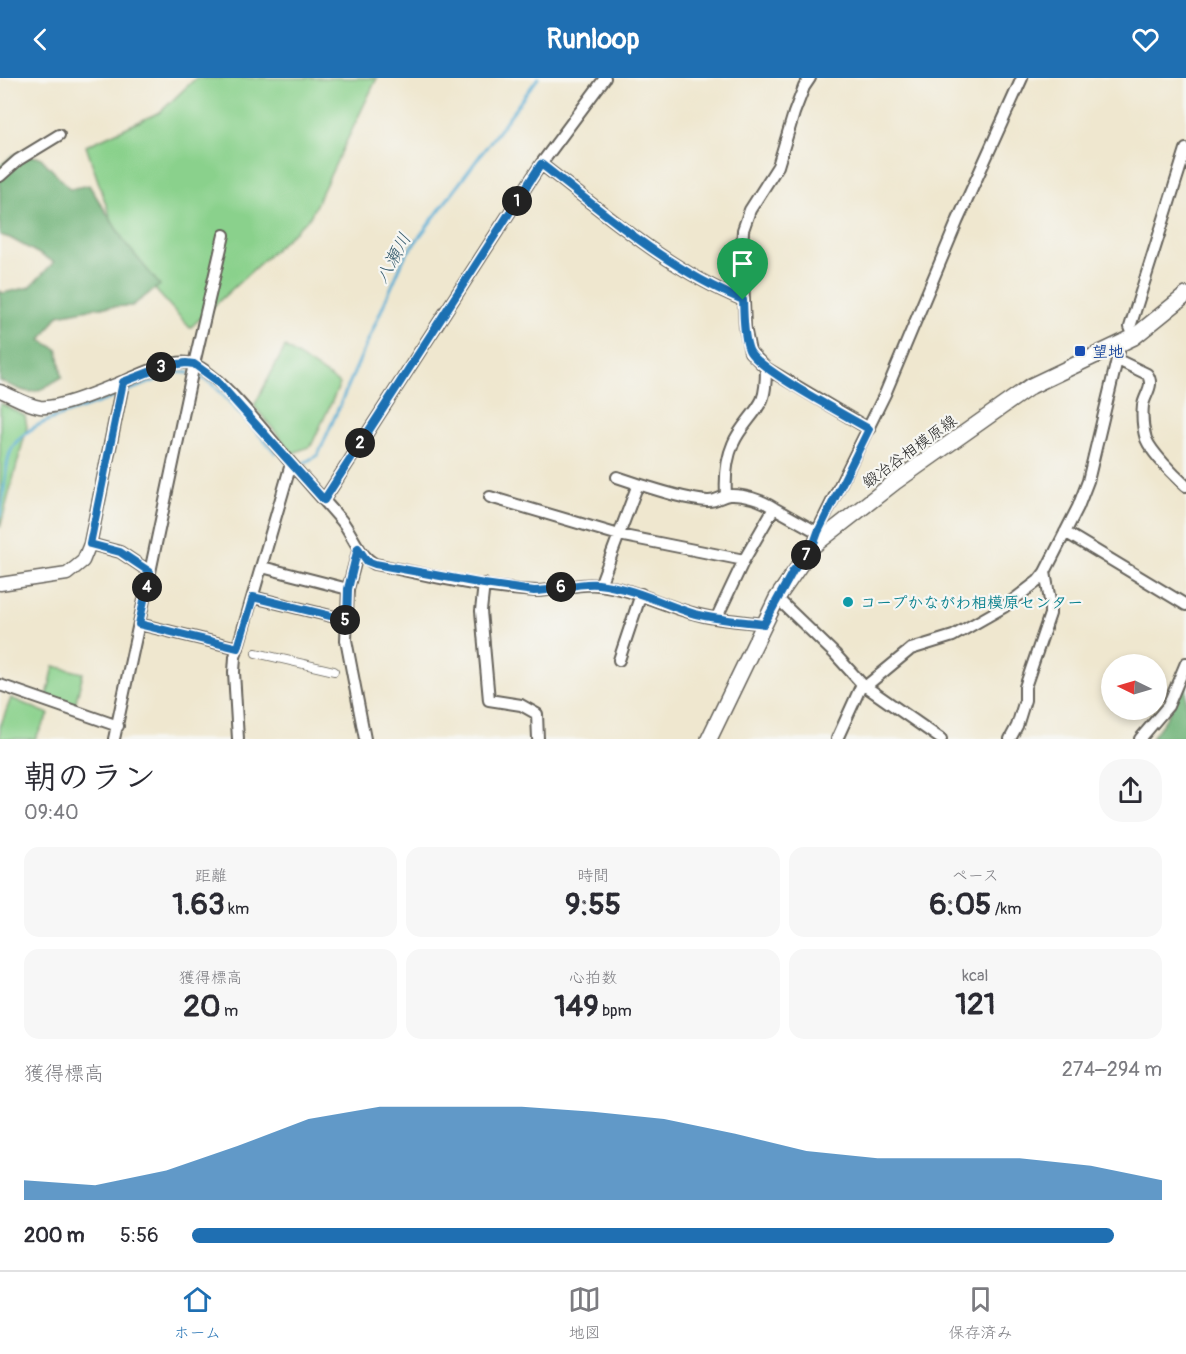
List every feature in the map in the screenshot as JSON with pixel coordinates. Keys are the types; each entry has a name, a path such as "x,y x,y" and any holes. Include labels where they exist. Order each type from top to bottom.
{"main road":[{"name":"鍛冶谷相模原線","path":"709,739 777,598 815,539 1031,386 1127,340 1186,295"}],"street":[{"path":"324,500 541,164 605,78"},
{"path":"810,78 794,113 778,166 750,210 744,230 745,327 750,352 766,368 869,429"},
{"path":"617,477 705,501 719,500 726,495 740,495 766,503 815,539 869,429 957,222 1022,78"},
{"path":"0,176 18,160 59,135"},
{"path":"837,739 864,685 911,649 953,636 1004,607 1038,581 1045,572 1088,481 1118,360 1127,340 1186,149"},
{"path":"541,164 643,243 687,273 743,300"},
{"path":"114,739 224,235"},
{"path":"1118,360 1147,374 1150,378 1151,383 1143,405 1147,440 1186,486"},
{"path":"0,391 26,403 42,407 122,385 165,366 186,363 216,380 350,530 367,561 484,584 545,591 579,584 600,585 641,594 697,615 764,624"},
{"path":"726,495 727,468 733,444 763,397 766,368"},
{"path":"0,584 67,574 83,561 90,544 122,385"},
{"path":"238,739 234,672 238,648 291,464"},
{"path":"600,585 638,484"},
{"path":"490,497 619,535 744,560"},
{"path":"717,617 744,560 774,507"},
{"path":"1065,532 1186,605"},
{"path":"90,544 120,552 150,572"},
{"path":"358,548 348,589 346,640 365,739"},
{"path":"262,567 348,589"},
{"path":"1010,739 1017,726 1025,700 1025,687 1050,614 1045,572"},
{"path":"484,584 481,610 489,700 521,705 537,714 538,739"},
{"path":"619,660 641,594"},
{"path":"253,597 347,620"},
{"path":"777,598 864,685 941,739"},
{"path":"139,624 238,648"},
{"path":"256,653 334,671"},
{"path":"1140,739 1168,706 1185,669"},
{"path":"0,685 118,726"}],"green space":[{"path":"196,78 377,78 310,217 190,328 123,254 86,146 160,112"},
{"path":"13,155 40,157 70,189 89,185 126,244 160,285 132,306 100,307 58,315 41,340 58,350 62,377 32,392 0,381 0,291 3,293 30,287 54,262 0,235 0,166"},
{"path":"285,347 340,384 311,446 293,453 254,406"},
{"path":"0,403 25,416 27,427 0,528"},
{"path":"54,666 83,673 75,705 47,696"},
{"path":"1186,683 1186,739 1151,739 1167,720"},
{"path":"11,698 49,714 35,739 0,739 0,727"}],"waterway":[{"name":"八瀬川","path":"302,464 318,455 405,256 538,78"},
{"name":"八瀬川","path":"124,392 177,372 189,373"},
{"name":"八瀬川","path":"195,374 213,384 276,453"},
{"name":"八瀬川","path":"0,516 7,463 15,443 39,425 116,396"}],"place":[{"name":"望地","path":"1080,351"},
{"name":"コープかながわ相模原センター","path":"848,602"}],"route":[{"path":"541,164 643,243 687,273 743,300 750,352 766,368 869,429 813,546 793,571 764,624 697,615 641,594 600,585 579,584 534,591 436,576 375,564 367,561 358,548 348,589 347,620 253,597 238,648 139,624 150,572 120,552 90,544 123,382 165,366 194,364 216,380 324,500 541,164"}]}
